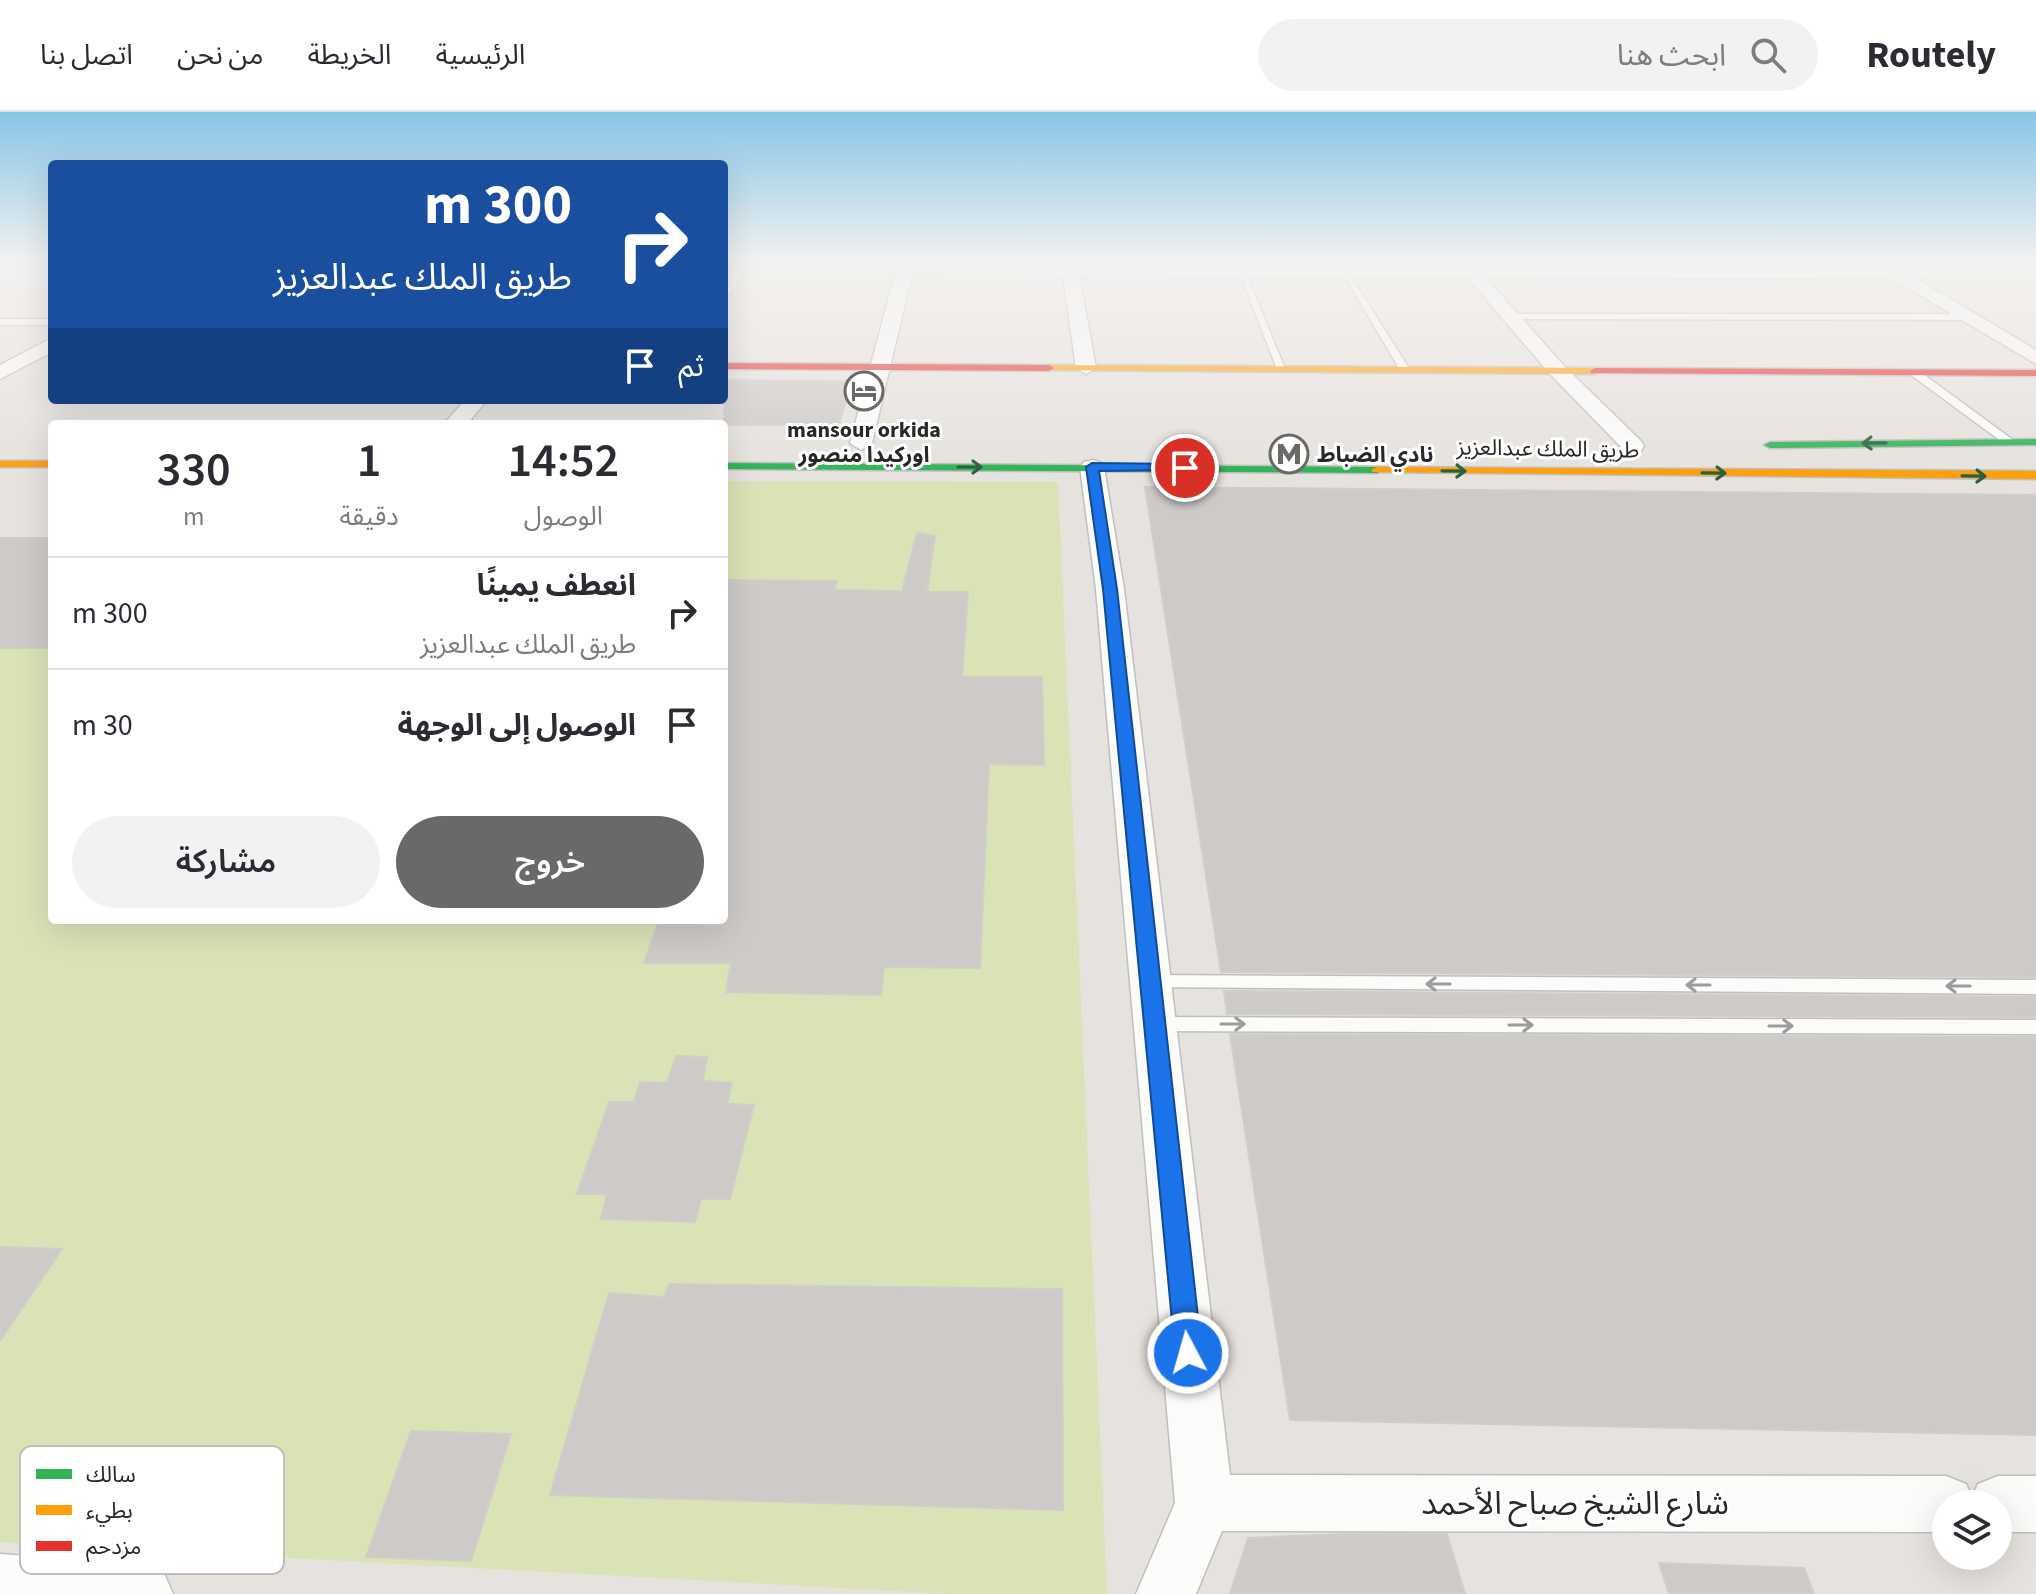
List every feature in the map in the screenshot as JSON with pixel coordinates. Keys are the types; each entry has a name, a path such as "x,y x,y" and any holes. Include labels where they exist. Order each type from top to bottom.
{"main road":[{"path":"728,366 2036,373"},
{"path":"1752,445 2036,442"},
{"name":"طريق الملك عبدالعزيز","path":"1602,446 1641,446"},
{"path":"7,466 48,464"},
{"name":"طريق الملك عبدالعزيز","path":"728,466 2036,477"}],"street":[{"path":"861,443 887,332"},
{"path":"1080,332 1086,368"},
{"path":"1524,332 1558,371 1641,446"},
{"path":"1991,332 2036,358"},
{"path":"6,370 48,346"},
{"path":"6,370 48,367"},
{"path":"459,420 473,404"},
{"path":"1092,467 1110,589 1204,1503 1166,1594"},
{"name":"شارع الشيخ صباح الأحمد","path":"1204,1503 1932,1504"},
{"path":"2012,1504 2036,1504"},
{"path":"0,1584 143,1594"}],"lane":[{"path":"1267,332 1282,369"},
{"path":"1381,332 1405,370"},
{"path":"1915,373 2009,442"},
{"path":"1150,982 2036,987"},
{"path":"1155,1024 2036,1027"}],"green space":[{"path":"728,481 1058,482 1107,1594 950,1594 284,1558 284,1446 20,1446 20,1543 0,1542 0,648 48,607 48,924 728,924"}],"building":[{"path":"728,380 852,381 839,425 728,425 728,420 724,420"},
{"path":"1145,487 2036,495 2036,977 1221,972"},
{"path":"917,533 935,536 927,592 968,592 962,677 1042,677 1044,765 989,764 980,968 884,967 881,995 726,992 731,963 644,963 658,924 728,924 728,580 837,581 834,590 902,591"},
{"path":"0,538 48,538 48,648 0,648"},
{"path":"1224,991 2036,997 2036,1017 1227,1014"},
{"path":"1230,1034 2036,1037 2036,1435 1290,1420"},
{"path":"676,1056 707,1057 703,1081 732,1083 727,1104 754,1105 730,1199 701,1199 695,1222 601,1219 607,1194 577,1194 609,1102 634,1102 640,1082 667,1083"},
{"path":"0,1247 62,1249 0,1341"},
{"path":"669,1284 1062,1289 1063,1510 550,1495 609,1293 664,1297"},
{"path":"411,1431 511,1434 471,1561 366,1557"},
{"path":"1447,1534 1465,1594 1230,1594 1248,1538"},
{"path":"1659,1563 1804,1568 1814,1594 1669,1594"}],"traffic: fast":[{"path":"1770,445 2036,442"},
{"path":"728,466 1377,470"}],"traffic: slow":[{"path":"1049,368 1595,371"},
{"path":"0,464 48,464"},
{"path":"1377,470 2036,475"}],"traffic: jam":[{"path":"728,366 1049,368"},
{"path":"1595,371 2036,373"}],"place":[{"name":"mansour orkida اوركيدا منصور","path":"864,391"},
{"name":"نادي الضباط","path":"1289,454"}],"route":[{"path":"1185,468 1092,467 1110,589 1188,1353"}]}
